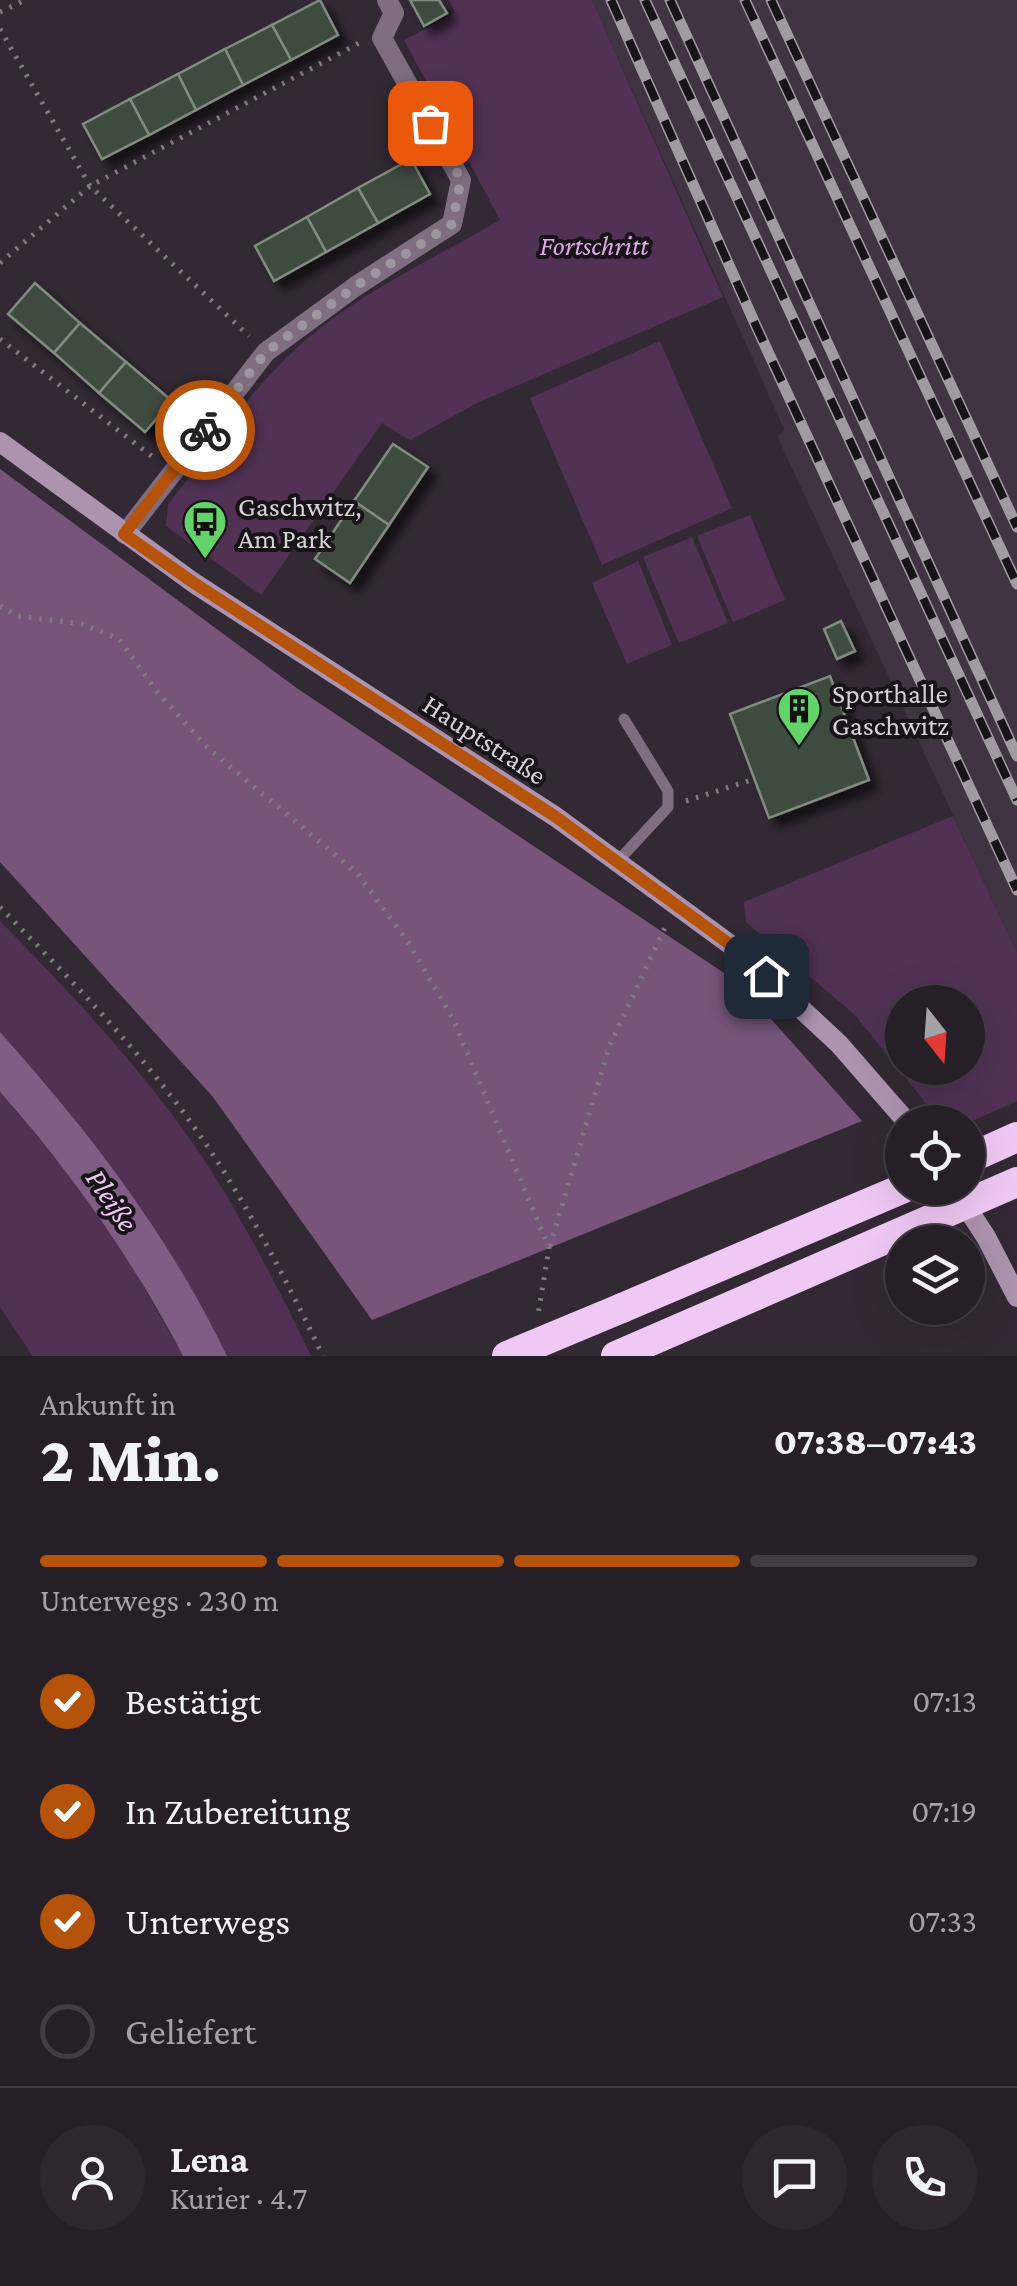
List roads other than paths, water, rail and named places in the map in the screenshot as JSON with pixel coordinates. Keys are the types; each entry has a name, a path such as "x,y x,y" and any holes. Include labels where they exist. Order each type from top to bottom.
{"highway":[{"path":"985,1151 1017,1137"},
{"path":"616,1356 1017,1182"},
{"path":"507,1356 885,1196"}],"main road":[{"name":"Hauptstraße","path":"0,442 194,583 540,806 676,904 739,951 840,1044 892,1105"},
{"path":"965,1205 1017,1297"}],"street":[{"path":"124,534 266,352 356,286 452,224 461,180 382,38 394,13 387,0"}],"lane":[{"path":"618,861 668,807 668,791 624,719"}],"water":[{"name":"Pleiße","path":"0,1032 65,1107 125,1186 180,1268 227,1356 183,1356 100,1218 0,1092"}],"railway":[{"path":"611,0 757,328 1017,890"},
{"path":"645,0 1017,800"},
{"path":"670,0 1017,756"},
{"path":"745,0 1017,584"},
{"path":"771,0 1017,527"}],"place":[{"name":"Gaschwitz, Am Park","path":"205,560"},
{"name":"Sporthalle Gaschwitz","path":"799,747"}],"park label":[{"name":"Fortschritt","path":"594,245"}]}
